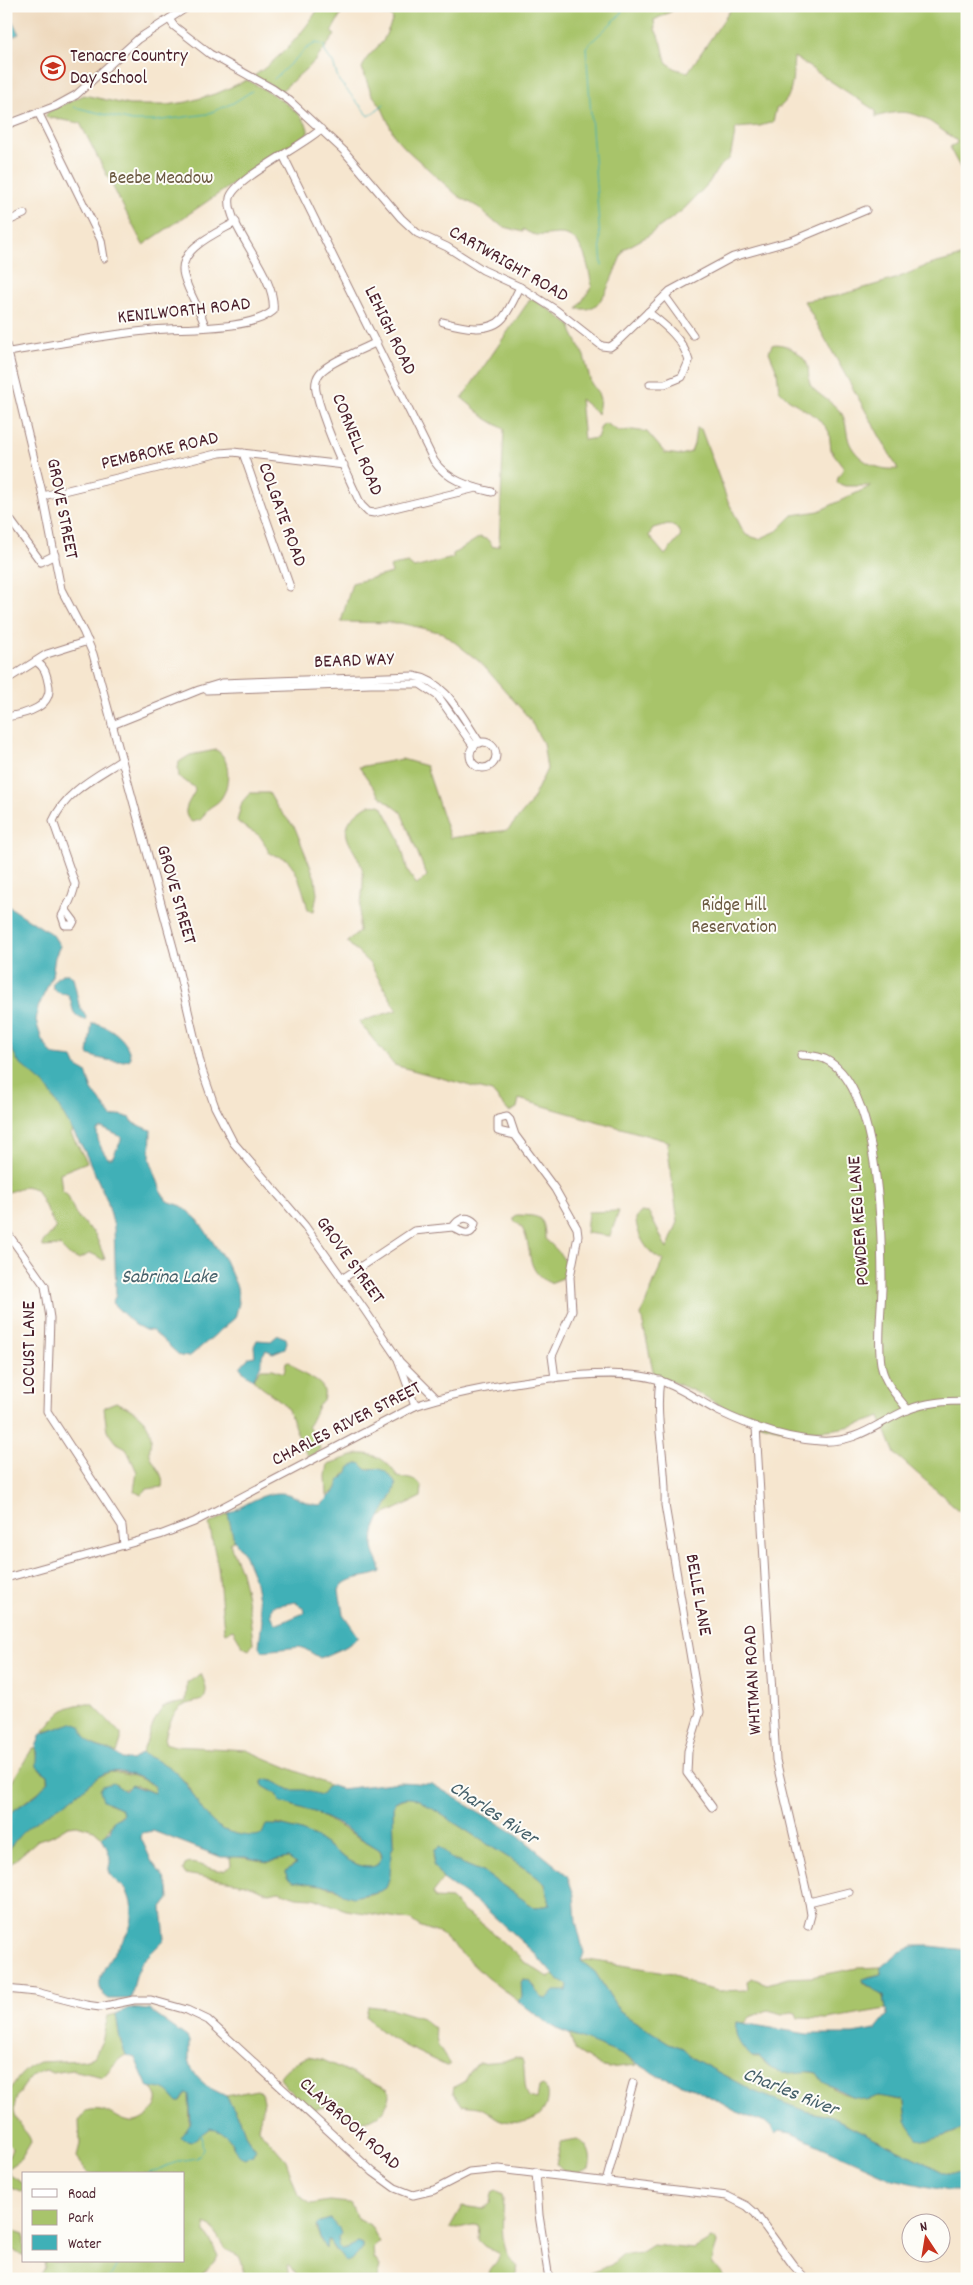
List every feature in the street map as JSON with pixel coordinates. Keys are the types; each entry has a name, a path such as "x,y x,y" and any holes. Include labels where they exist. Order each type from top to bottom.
{"street":[{"path":"6,125 76,95 134,42 188,6"},
{"name":"CARTWRIGHT ROAD","path":"169,19 210,54 282,95 344,151 400,218 417,233 447,247 482,270 520,287 551,306 602,346 610,347 670,291 733,257 794,240 866,210"},
{"path":"38,112 101,240 104,258"},
{"name":"KENILWORTH ROAD","path":"7,348 152,330 257,321 273,311 274,302 271,290 236,222 230,208 230,199 234,190 320,129"},
{"name":"LEHIGH ROAD","path":"283,155 377,342 434,461 441,471 450,478 492,492"},
{"path":"6,222 24,214"},
{"path":"205,326 200,309 184,277 183,261 193,249 236,222"},
{"path":"443,322 467,327 486,327 493,324 504,316 520,287"},
{"path":"665,296 694,335"},
{"path":"648,312 665,324 683,343 690,361 682,377 665,384 650,384"},
{"name":"CORNELL ROAD","path":"377,342 328,366 320,373 315,382 322,407 361,505 368,512 381,512 476,488"},
{"name":"GROVE STREET","path":"7,348 43,496 61,589 88,641 174,951 202,1070 215,1107 233,1142 305,1226 398,1359 415,1406"},
{"name":"PEMBROKE ROAD","path":"43,496 220,453 243,453 344,465"},
{"name":"COLGATE ROAD","path":"243,453 290,587"},
{"path":"6,514 41,562 55,555"},
{"path":"6,680 45,656 88,641"},
{"path":"6,717 34,709 47,700 51,690 44,667 45,656"},
{"path":"37,662 44,667"},
{"name":"BEARD WAY","path":"112,725 199,690 222,683 362,677 423,678 438,685 448,696 477,745"},
{"path":"65,909 74,891 75,884 53,821 60,808 79,788 122,760"},
{"name":"POWDER KEG LANE","path":"801,1055 822,1058 832,1063 850,1086 865,1122 874,1164 880,1219 882,1272 880,1360 889,1385 908,1410"},
{"path":"515,1135 555,1189 577,1228 578,1236 570,1277 572,1311 552,1356 555,1378"},
{"path":"342,1279 414,1231 453,1227"},
{"name":"LOCUST LANE","path":"6,1231 45,1286 48,1296 50,1318 47,1410 122,1526 124,1545"},
{"path":"398,1359 436,1398"},
{"name":"CHARLES RIVER STREET","path":"6,1578 182,1528 415,1406 436,1398 555,1378 582,1375 625,1375 660,1380 756,1427 810,1440 839,1441 867,1432 908,1410 942,1401 967,1401"},
{"name":"BELLE LANE","path":"660,1380 658,1402 666,1481 665,1505 700,1712 688,1751 687,1773 712,1807"},
{"name":"WHITMAN ROAD","path":"756,1427 776,1760 809,1902 811,1915 808,1926"},
{"path":"809,1902 849,1892"},
{"name":"CLAYBROOK ROAD","path":"6,1989 36,1992 94,2006 151,2000 168,2004 208,2020 367,2166 401,2192 413,2195 427,2193 458,2177 479,2170 499,2169 728,2196 747,2206 761,2220 793,2265 806,2279"},
{"path":"606,2182 633,2083"},
{"path":"536,2172 539,2215 549,2279"}],"shaded area":[{"name":"Tenacre Country Day School","path":"6,6 150,6 158,20 119,49 68,96 6,120"}],"green space":[{"path":"320,6 346,6 331,32 335,35 315,61 281,91 254,76 291,44"},
{"path":"376,6 668,6 672,11 654,20 655,29 662,44 666,62 676,69 688,72 733,6 967,6 967,180 950,149 957,141 920,116 911,113 889,113 876,117 876,111 794,57 790,93 787,100 776,109 773,122 760,126 736,128 730,158 719,167 708,184 683,210 646,237 624,249 606,292 597,305 588,309 577,309 592,286 583,252 574,239 567,235 536,235 523,229 523,232 505,227 492,220 478,207 458,196 395,137 381,106 371,93 362,68 367,58 383,41 393,19 390,15 382,15"},
{"name":"Beebe Meadow","path":"247,80 274,95 294,110 307,126 308,133 143,245 80,123 45,117 48,112 84,95 129,105 167,105 187,102 218,93"},
{"name":"Ridge Hill Reservation","path":"967,255 967,1517 895,1454 880,1417 863,1423 828,1430 810,1431 775,1428 741,1417 697,1392 654,1375 641,1315 663,1260 652,1254 644,1243 638,1231 636,1218 641,1212 649,1213 667,1249 678,1222 667,1144 670,1142 519,1099 517,1108 509,1112 492,1092 394,1065 359,1022 397,1010 370,964 347,942 359,932 363,874 361,865 349,842 347,827 361,810 371,805 382,806 399,838 408,872 417,885 427,876 401,812 380,796 359,767 402,759 426,766 450,838 508,830 530,804 547,769 543,743 529,718 481,663 443,633 400,623 341,622 352,583 392,573 390,567 392,566 408,563 414,568 453,558 453,554 480,537 488,540 493,547 499,546 504,429 487,419 462,398 531,298 571,326 584,356 591,383 598,393 600,399 598,414 580,399 584,440 597,438 601,426 605,423 618,431 633,430 647,432 665,453 681,455 691,452 696,428 701,429 727,499 742,529 746,535 759,539 777,531 793,515 819,511 871,486 845,486 837,483 838,477 844,468 831,450 829,432 815,416 788,399 779,390 777,371 769,352 772,345 787,346 805,360 808,366 811,386 842,414 850,444 859,456 877,467 898,469 804,301 837,296 895,279 926,266","holes":["668,524 677,528 681,536 665,555 649,536 653,528"]},
{"path":"216,750 221,754 227,765 228,779 225,792 200,820 192,822 186,815 186,811 195,791 194,787 179,777 179,762 190,755"},
{"path":"250,793 269,793 277,807 295,828 315,878 317,894 314,911 308,910 300,881 289,861 269,853 259,835 237,821 242,802"},
{"path":"6,1050 17,1052 50,1089 74,1129 71,1134 87,1162 60,1173 62,1191 67,1194 76,1215 95,1234 105,1259 103,1260 91,1254 78,1259 70,1256 60,1246 43,1247 43,1242 56,1228 36,1189 25,1186 6,1193"},
{"path":"619,1211 610,1236 586,1233 588,1212"},
{"path":"517,1215 536,1217 542,1221 545,1239 554,1247 565,1262 566,1273 563,1278 550,1283 536,1272 530,1258 526,1236 514,1220 514,1217"},
{"path":"288,1361 300,1372 322,1386 324,1390 323,1400 308,1426 320,1448 319,1451 309,1456 304,1449 285,1405 253,1379 261,1369 273,1369 284,1373 286,1362"},
{"path":"116,1402 134,1411 147,1425 151,1438 150,1455 161,1475 162,1487 147,1489 141,1495 134,1491 137,1472 126,1448 115,1442 107,1431 104,1408"},
{"path":"358,1454 377,1457 386,1462 398,1477 417,1482 422,1487 421,1497 378,1518 393,1495 370,1468 367,1470 360,1464 344,1475 336,1490 327,1496 326,1476 328,1464"},
{"path":"228,1514 234,1540 230,1543 240,1569 250,1616 253,1644 249,1650 243,1647 233,1630 225,1633 224,1630 218,1567 209,1524"},
{"path":"201,1674 206,1687 205,1697 203,1700 186,1704 178,1710 170,1723 165,1743 175,1746 246,1750 329,1785 321,1795 290,1790 269,1779 261,1783 275,1793 281,1802 314,1812 377,1848 381,1856 377,1865 370,1867 354,1863 315,1837 277,1824 257,1836 249,1837 232,1834 209,1820 181,1778 142,1753 158,1714 168,1705 186,1702 187,1683"},
{"path":"92,1704 121,1734 117,1753 94,1745 84,1738 57,1729 43,1732 58,1715 68,1708 75,1705"},
{"path":"36,1747 39,1769 48,1775 48,1785 6,1816 6,1785 13,1780 32,1749"},
{"path":"109,1772 129,1775 143,1780 153,1786 156,1791 154,1793 136,1785 122,1790 116,1784 108,1803 120,1808 123,1812 113,1822 104,1836 102,1837 94,1830 77,1825 68,1826 53,1835 38,1840 6,1868 8,1855 20,1833 40,1817 76,1795 88,1783"},
{"path":"409,1797 419,1800 532,1873 545,1884 550,1904 534,1907 483,1872 451,1859 435,1849 433,1864 443,1879 433,1893 435,1898 451,1899 464,1912 485,1926 523,1961 546,1976 553,1975 568,1985 567,1991 552,1994 547,1999 542,1998 530,1982 522,1980 522,1997 518,2001 486,1977 441,1934 419,1926 411,1920 346,1910 313,1898 296,1897 279,1891 269,1893 245,1884 185,1874 183,1870 185,1865 190,1863 221,1870 226,1869 231,1865 230,1857 234,1856 268,1862 288,1858 296,1863 289,1869 348,1895 359,1896 376,1892 386,1888 391,1865 390,1852 394,1844 393,1807 395,1802"},
{"path":"588,1960 673,1973 693,1985 718,1991 746,1990 748,1988 747,1981 752,1978 767,1984 788,1978 811,1977 857,1968 881,1967 881,1974 868,1977 862,1982 884,1996 886,2009 827,2019 798,2018 796,2013 782,2014 768,2010 750,2017 745,2023 736,2022 737,2037 752,2057 759,2057 768,2066 817,2073 832,2087 844,2094 881,2096 902,2100 908,2124 914,2132 925,2140 945,2136 963,2129 967,2131 967,2175 947,2174 832,2117 805,2111 753,2091 692,2058 683,2048 669,2043 620,2012 595,1972 581,1961"},
{"path":"368,2006 393,2009 422,2018 434,2028 438,2046 450,2065 446,2066 403,2045 383,2032 366,2016"},
{"path":"116,2014 120,2039 126,2055 103,2077 72,2070 52,2073 46,2070 38,2072 33,2076 21,2090 16,2099 14,2112 31,2142 21,2159 8,2168 10,2175 22,2183 22,2191 6,2185 6,2162 12,2148 6,2142 5,2116 5,2106 10,2089 28,2068 39,2062 83,2060 94,2057 102,2041 108,2016"},
{"path":"569,2033 625,2056 637,2065 608,2068 600,2066 575,2050"},
{"path":"308,2057 323,2060 387,2090 390,2094 386,2106 378,2116 366,2121 353,2119 335,2104 309,2111 286,2087 280,2077 292,2065"},
{"path":"515,2057 522,2059 526,2089 529,2097 537,2099 539,2087 543,2086 547,2092 547,2101 540,2115 526,2121 510,2122 498,2119 481,2108 462,2105 453,2092 454,2087 465,2081 478,2063 504,2061"},
{"path":"157,2087 169,2092 175,2100 182,2100 186,2093 189,2094 190,2127 205,2131 210,2128 223,2131 235,2149 244,2158 255,2149 245,2134 240,2119 226,2096 257,2090 262,2093 264,2101 258,2128 286,2160 298,2195 311,2204 329,2201 350,2203 357,2218 370,2225 380,2242 373,2248 374,2258 380,2266 377,2279 299,2279 288,2264 290,2279 239,2279 243,2268 239,2256 225,2249 212,2227 205,2224 206,2232 218,2256 215,2262 197,2279 43,2279 41,2272 45,2268 44,2262 185,2262 185,2172 88,2172 77,2158 80,2143 79,2121 86,2111 106,2111 124,2121 138,2121 150,2113 155,2106 157,2096 152,2088","holes":["331,2219 338,2238 339,2247 342,2250 357,2242 362,2244 362,2248 356,2256 337,2252 328,2239 325,2248 316,2229 320,2222"]},
{"path":"577,2139 589,2151 589,2168 578,2173 563,2171 556,2164 561,2142"},
{"path":"496,2190 503,2194 504,2199 502,2229 504,2244 510,2259 518,2267 515,2276 491,2279 488,2275 499,2254 484,2246 478,2240 479,2226 450,2227 462,2206 483,2209 490,2203 492,2194"},
{"path":"6,2228 22,2233 22,2256 13,2250 6,2251"},
{"path":"711,2239 716,2240 717,2244 712,2261 713,2264 726,2279 583,2279 590,2273 611,2265 622,2255 641,2252 652,2245 694,2249"}],"water":[{"path":"12,20 19,34 9,38 6,22"},
{"name":"Sabrina Lake","path":"6,903 53,935 60,946 55,957 52,976 38,1008 36,1021 42,1040 55,1056 73,1058 77,1067 86,1072 92,1090 112,1117 120,1115 131,1118 133,1123 151,1130 150,1159 162,1193 167,1201 182,1206 198,1220 225,1260 237,1287 239,1303 235,1318 189,1357 180,1356 153,1331 145,1330 134,1324 112,1303 116,1295 114,1227 107,1200 84,1150 47,1087 19,1063 10,1046 6,1045","holes":["102,1128 121,1137 121,1141 112,1158 108,1158 100,1146 97,1131"]},
{"path":"63,974 73,977 79,1005 86,1017 85,1020 76,1015 67,994 54,990 54,980"},
{"path":"92,1023 111,1030 123,1040 127,1046 130,1059 122,1061 109,1060 96,1058 88,1054"},
{"path":"278,1335 286,1338 285,1348 273,1353 266,1350 253,1379 244,1373 240,1367 249,1357 255,1356 254,1346 257,1340 271,1341"},
{"path":"360,1463 367,1470 381,1469 391,1477 396,1485 374,1535 373,1547 381,1572 347,1582 339,1590 343,1614 359,1637 347,1646 320,1658 299,1647 262,1651 259,1646 262,1620 254,1578 244,1554 234,1540 228,1514 258,1498 274,1493 291,1495 308,1503 321,1505 336,1490 340,1480 350,1467","holes":["296,1602 303,1608 304,1613 277,1624 273,1620 273,1606"]},
{"path":"72,1723 81,1726 84,1735 94,1745 116,1754 122,1759 132,1760 142,1753 164,1764 184,1781 209,1819 229,1832 255,1836 262,1834 266,1825 291,1828 315,1837 345,1858 362,1866 370,1867 377,1865 382,1856 380,1850 340,1825 314,1812 281,1802 275,1793 263,1786 262,1781 269,1779 290,1790 304,1790 321,1795 329,1785 341,1789 400,1782 432,1784 518,1835 567,1875 574,1895 576,1921 584,1953 581,1961 595,1972 620,2012 669,2043 683,2048 692,2058 753,2091 805,2111 832,2117 947,2174 967,2175 967,2191 948,2191 893,2179 791,2133 780,2131 776,2134 772,2126 735,2111 696,2089 658,2076 625,2056 559,2030 546,2022 518,2001 522,1997 521,1982 528,1981 542,1998 547,1999 554,1991 567,1991 568,1985 555,1977 535,1954 487,1910 443,1879 433,1865 435,1849 440,1846 451,1859 483,1872 534,1907 550,1904 545,1884 532,1873 416,1799 401,1799 395,1802 393,1807 394,1844 391,1852 390,1876 386,1888 381,1891 353,1897 343,1894 335,1887 293,1881 287,1877 286,1871 296,1864 288,1858 268,1862 245,1857 221,1857 153,1831 142,1833 141,1838 152,1862 163,1876 168,1888 169,1899 162,1908 165,1939 142,1962 136,1976 131,1999 109,1999 102,1992 100,1983 102,1974 107,1963 127,1934 131,1923 132,1908 126,1890 110,1873 110,1856 102,1837 110,1831 114,1820 122,1816 123,1812 120,1808 103,1800 100,1790 102,1786 113,1783 125,1791 131,1785 154,1793 155,1787 146,1780 126,1773 113,1771 103,1774 76,1795 28,1827 6,1855 6,1816 37,1794 49,1781 48,1775 37,1767 36,1747 41,1734"},
{"path":"913,1946 967,1950 967,2131 963,2129 935,2139 917,2138 906,2122 904,2102 902,2100 878,2096 866,2100 853,2097 823,2082 817,2073 778,2072 759,2057 752,2057 739,2041 736,2033 736,2022 807,2034 853,2034 875,2030 887,2015 884,1996 863,1982 863,1979 881,1974 881,1967 898,1953"},
{"path":"129,2008 149,2010 187,2037 192,2069 208,2087 226,2096 240,2119 245,2134 255,2149 253,2155 244,2158 224,2134 210,2128 191,2142 181,2138 191,2123 189,2094 186,2093 180,2102 177,2102 165,2090 149,2087 135,2058 126,2055 120,2039 116,2014"},
{"path":"331,2219 339,2228 341,2234 338,2238 339,2246 342,2250 357,2242 362,2244 359,2253 345,2262 329,2240 327,2240 326,2249 316,2226 320,2222"}],"waterway":[{"path":"602,266 586,47 621,14 622,6"},
{"path":"274,79 306,49 316,43 324,45 325,52 333,63 339,81 369,116 384,104"},
{"path":"74,107 132,121 155,121 207,114 233,103 252,91"},
{"path":"152,2172 179,2161 197,2158 203,2150 201,2133"},
{"path":"109,2279 118,2262"}],"place":[{"name":"Tenacre Country Day School","path":"53,68"}],"water label":[{"name":"Charles River","path":"493,1814"},
{"name":"Charles River","path":"790,2093"}]}
